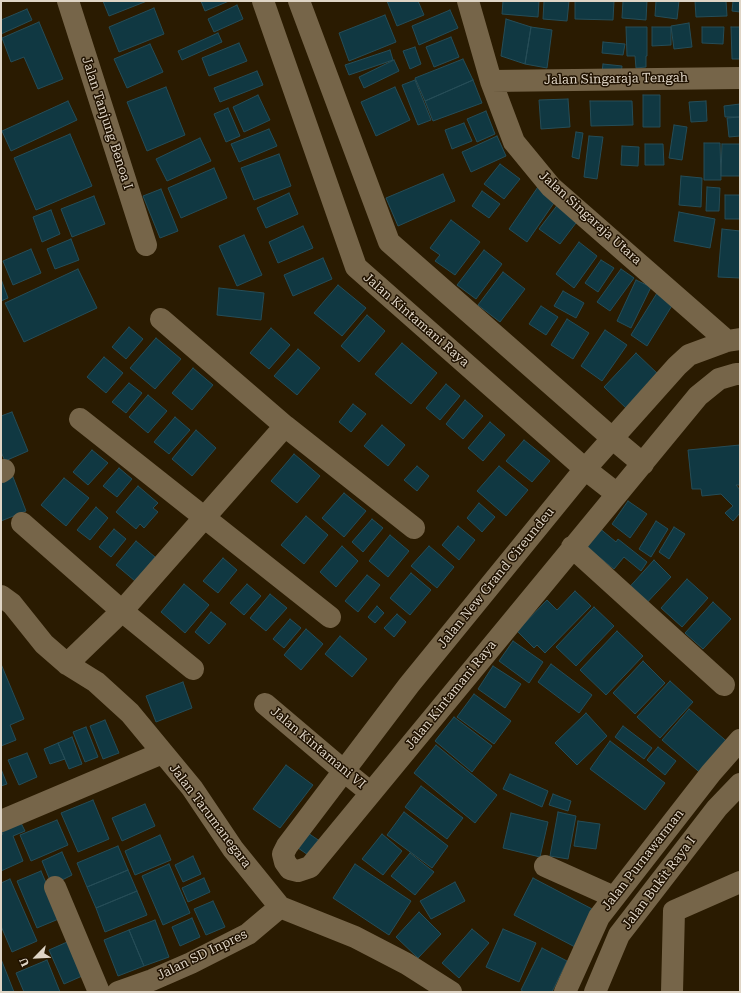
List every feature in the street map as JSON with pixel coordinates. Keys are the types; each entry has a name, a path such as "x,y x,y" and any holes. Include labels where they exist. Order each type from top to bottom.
{"street":[{"name":"Jalan Tanjung Benoa I","path":"68,1 146,245"},
{"name":"Jalan Kintamani Raya","path":"263,1 356,267 585,469 617,494"},
{"path":"300,1 389,242 642,464"},
{"name":"Jalan Singaraja Utara","path":"468,1 491,81 514,142 551,186 734,340"},
{"name":"Jalan Singaraja Tengah","path":"491,81 740,78"},
{"path":"161,319 285,426 414,528"},
{"name":"Jalan New Grand Cireundeu","path":"283,854 287,846 409,685 612,438 677,366 689,355 734,340"},
{"name":"Jalan Kintamani Raya","path":"283,854 285,862 290,869 298,872 310,867 572,547 698,396 720,380 740,374"},
{"path":"80,419 330,617"},
{"path":"67,664 122,611 285,426"},
{"path":"22,523 122,611 192,669"},
{"path":"572,547 724,685"},
{"name":"Jalan Tarumanegara","path":"1,596 12,604 44,644 67,664 96,682 130,713 192,788 233,849 280,907 356,937 407,964 451,992"},
{"name":"Jalan Kintamani VI","path":"265,704 372,793"},
{"name":"Jalan Purnawarman","path":"565,992 599,917 711,773 740,740"},
{"path":"1,821 162,753"},
{"path":"725,758 739,786"},
{"name":"Jalan Bukit Raya I","path":"595,992 619,935 716,808 739,786"},
{"path":"545,866 614,897"},
{"path":"672,992 674,911 740,882"},
{"path":"55,888 99,992"},
{"name":"Jalan SD Inpres","path":"118,992 152,980 191,963 248,934 280,907"}],"building":[{"path":"103,1 147,1 109,16"},
{"path":"201,1 229,1 205,11"},
{"path":"387,1 418,1 424,15 397,26"},
{"path":"503,1 539,1 538,17 502,14"},
{"path":"544,1 569,1 567,21 543,19"},
{"path":"575,1 614,1 613,20 575,19"},
{"path":"623,1 647,1 646,20 622,18"},
{"path":"656,1 679,1 677,19 655,16"},
{"path":"695,1 726,1 727,16 696,17"},
{"path":"733,1 740,1 740,12 732,11"},
{"path":"237,5 243,19 214,32 208,19"},
{"path":"154,8 164,34 119,52 109,27"},
{"path":"27,9 32,20 1,34 1,20"},
{"path":"450,10 458,28 419,45 412,26"},
{"path":"385,15 396,42 349,61 339,33"},
{"path":"506,19 531,27 525,64 501,56"},
{"path":"39,22 63,79 38,89 24,57 11,62 2,38"},
{"path":"689,23 692,47 674,49 671,26"},
{"path":"531,27 552,30 547,68 525,64"},
{"path":"626,27 647,27 646,67 636,68 635,56 627,56"},
{"path":"652,27 671,27 671,45 652,46"},
{"path":"702,27 724,27 723,44 702,43"},
{"path":"731,27 740,27 740,59 732,59"},
{"path":"218,33 222,42 182,60 178,51"},
{"path":"451,37 459,57 434,67 426,47"},
{"path":"603,42 625,44 623,55 602,53"},
{"path":"239,43 247,61 209,76 202,58"},
{"path":"150,44 163,72 127,88 114,59"},
{"path":"415,47 421,64 410,69 403,51"},
{"path":"390,50 393,60 349,75 345,65"},
{"path":"463,59 473,80 425,101 415,78"},
{"path":"394,60 399,71 364,88 359,77"},
{"path":"603,64 622,66 621,75 602,72"},
{"path":"257,71 263,85 220,102 214,88"},
{"path":"415,80 431,120 418,125 402,85"},
{"path":"473,80 482,103 433,121 425,101"},
{"path":"166,87 185,135 147,151 127,102"},
{"path":"395,87 410,120 376,136 361,102"},
{"path":"258,95 270,120 244,132 233,107"},
{"path":"643,95 660,95 660,127 643,127"},
{"path":"568,99 570,127 541,129 539,100"},
{"path":"68,101 77,120 11,151 2,131"},
{"path":"590,101 632,101 633,125 591,126"},
{"path":"706,101 707,121 691,122 689,102"},
{"path":"740,104 740,117 725,117 724,106"},
{"path":"228,108 240,136 226,142 214,114"},
{"path":"486,111 495,134 477,142 467,119"},
{"path":"740,117 740,136 729,137 727,118"},
{"path":"464,123 472,141 452,149 445,130"},
{"path":"674,125 687,127 682,160 669,158"},
{"path":"269,129 277,146 239,162 231,144"},
{"path":"576,132 583,133 579,159 572,157"},
{"path":"70,134 92,186 36,210 14,158"},
{"path":"497,136 506,156 471,172 462,152"},
{"path":"589,136 603,137 597,179 584,177"},
{"path":"200,138 211,161 167,181 156,159"},
{"path":"704,143 720,143 721,180 704,180"},
{"path":"645,144 663,144 664,165 645,165"},
{"path":"722,144 740,144 740,176 721,176"},
{"path":"622,146 639,147 638,166 621,165"},
{"path":"279,154 291,186 254,200 241,168"},
{"path":"500,164 520,179 504,199 484,184"},
{"path":"214,168 227,198 181,218 168,188"},
{"path":"443,174 455,201 398,226 386,198"},
{"path":"681,176 702,178 701,207 679,205"},
{"path":"540,184 558,197 527,242 509,229"},
{"path":"707,187 720,188 719,211 706,211"},
{"path":"161,189 178,231 160,238 143,196"},
{"path":"482,191 500,204 489,218 472,206"},
{"path":"289,193 298,214 266,228 257,208"},
{"path":"725,195 740,195 740,219 725,219"},
{"path":"94,196 105,224 72,237 61,209"},
{"path":"562,199 582,215 560,244 539,229"},
{"path":"51,210 60,234 42,242 33,217"},
{"path":"679,212 715,219 710,248 674,241"},
{"path":"451,220 480,242 455,275 435,261 440,255 430,248"},
{"path":"303,226 313,248 278,263 269,242"},
{"path":"722,229 740,231 740,278 718,277"},
{"path":"244,235 262,275 237,286 219,246"},
{"path":"71,239 79,260 55,269 47,249"},
{"path":"579,242 597,256 574,288 556,274"},
{"path":"31,249 41,273 13,285 3,261"},
{"path":"484,250 502,264 476,299 457,285"},
{"path":"323,258 332,279 293,296 284,275"},
{"path":"601,260 614,268 598,292 585,283"},
{"path":"78,269 97,308 24,342 5,303"},
{"path":"621,269 634,278 610,311 597,302"},
{"path":"503,272 525,289 500,322 478,305"},
{"path":"1,279 8,298 1,301"},
{"path":"636,280 651,287 631,328 617,321"},
{"path":"338,285 366,308 342,336 314,313"},
{"path":"219,288 264,293 261,320 217,315"},
{"path":"563,291 584,303 576,318 554,306"},
{"path":"657,293 673,304 647,346 631,335"},
{"path":"541,306 558,317 546,335 529,324"},
{"path":"367,315 385,331 359,362 341,346"},
{"path":"567,319 589,333 573,359 551,345"},
{"path":"129,327 143,339 126,359 112,347"},
{"path":"271,328 290,345 269,369 250,353"},
{"path":"605,330 627,345 602,381 581,366"},
{"path":"156,338 181,359 155,389 130,368"},
{"path":"402,343 437,373 411,404 375,374"},
{"path":"298,349 320,368 297,395 274,376"},
{"path":"636,353 659,375 627,409 604,387"},
{"path":"104,357 123,373 106,393 87,377"},
{"path":"193,368 213,385 192,410 172,393"},
{"path":"129,383 142,393 126,413 112,402"},
{"path":"446,384 460,396 440,420 426,408"},
{"path":"148,395 167,411 148,433 129,417"},
{"path":"465,400 483,416 463,439 446,424"},
{"path":"353,404 366,414 351,432 339,422"},
{"path":"12,412 28,451 5,461 1,452 1,416"},
{"path":"175,417 190,430 169,454 154,442"},
{"path":"490,422 505,435 483,461 468,448"},
{"path":"382,425 405,445 388,466 364,446"},
{"path":"196,430 216,448 192,476 172,459"},
{"path":"524,440 550,461 532,482 506,461"},
{"path":"740,445 740,485 736,485 740,490 740,513 733,521 725,513 733,506 721,494 702,496 701,489 692,489 688,450"},
{"path":"92,450 108,463 88,485 73,472"},
{"path":"294,454 320,476 297,503 271,481"},
{"path":"417,466 429,476 417,491 404,480"},
{"path":"499,466 528,490 506,516 477,491"},
{"path":"119,468 132,479 117,497 103,486"},
{"path":"13,477 26,511 1,521 1,481"},
{"path":"64,478 89,498 66,526 41,505"},
{"path":"138,486 158,503 153,508 158,512 144,528 140,524 136,529 116,512"},
{"path":"344,493 366,511 344,537 322,518"},
{"path":"628,501 647,514 630,538 612,524"},
{"path":"479,503 495,517 482,532 467,518"},
{"path":"96,507 108,518 90,540 77,530"},
{"path":"306,516 328,535 304,564 281,545"},
{"path":"372,519 383,528 363,552 352,542"},
{"path":"656,521 668,529 651,557 639,549"},
{"path":"458,526 475,540 459,560 442,545"},
{"path":"598,527 616,542 618,539 647,562 641,571 624,557 614,569 584,545"},
{"path":"674,527 685,534 669,559 659,552"},
{"path":"114,529 126,539 111,557 99,547"},
{"path":"390,535 409,551 388,577 369,561"},
{"path":"136,541 155,557 135,581 116,565"},
{"path":"342,546 358,561 336,587 320,572"},
{"path":"429,546 454,567 437,588 411,566"},
{"path":"223,558 237,570 218,593 203,581"},
{"path":"654,560 671,577 642,608 625,592"},
{"path":"411,573 431,590 410,615 390,598"},
{"path":"367,575 380,585 358,612 345,601"},
{"path":"687,579 708,598 682,627 661,608"},
{"path":"184,584 209,605 185,633 161,612"},
{"path":"247,584 261,596 244,615 230,603"},
{"path":"575,591 591,606 545,653 537,645 534,648 517,631 547,600 557,610"},
{"path":"270,594 287,608 266,631 250,618"},
{"path":"713,602 731,619 703,649 685,633"},
{"path":"377,606 384,613 375,623 368,617"},
{"path":"594,607 614,626 576,666 556,647"},
{"path":"211,612 226,624 209,644 195,632"},
{"path":"397,614 406,622 394,637 384,628"},
{"path":"290,619 301,628 284,648 273,639"},
{"path":"306,629 323,644 301,670 284,655"},
{"path":"617,631 643,656 606,695 580,670"},
{"path":"340,636 367,659 352,677 325,654"},
{"path":"513,641 543,662 529,683 499,661"},
{"path":"643,661 665,683 635,714 613,693"},
{"path":"1,664 24,719 10,725 16,740 1,746"},
{"path":"551,664 592,695 579,713 538,682"},
{"path":"493,666 521,684 505,708 478,689"},
{"path":"670,681 693,702 660,738 637,717"},
{"path":"183,682 192,708 156,722 146,696"},
{"path":"474,694 511,721 494,744 457,717"},
{"path":"689,709 731,745 704,776 662,740"},
{"path":"586,713 607,736 577,765 555,743"},
{"path":"454,717 492,746 472,772 435,741"},
{"path":"105,720 119,753 103,759 90,726"},
{"path":"623,726 652,748 644,759 615,737"},
{"path":"86,727 98,757 85,762 73,732"},
{"path":"72,737 82,764 69,769 58,743"},
{"path":"610,741 665,783 645,810 590,769"},
{"path":"58,743 65,759 50,764 44,749"},
{"path":"436,745 497,795 475,823 414,773"},
{"path":"658,747 676,761 665,775 647,760"},
{"path":"27,753 37,777 19,785 8,760"},
{"path":"286,765 313,785 280,828 253,809"},
{"path":"1,769 7,784 1,786"},
{"path":"510,774 548,791 542,807 503,789"},
{"path":"421,786 463,818 447,839 405,807"},
{"path":"553,794 571,801 568,811 549,805"},
{"path":"93,800 109,839 78,852 61,813"},
{"path":"145,804 155,826 122,841 112,818"},
{"path":"404,812 448,846 432,868 387,835"},
{"path":"558,812 576,816 568,859 550,856"},
{"path":"511,813 548,822 540,857 503,848"},
{"path":"19,819 25,831 13,836 23,861 1,871 1,835 3,834 1,830"},
{"path":"57,820 68,845 31,861 20,835"},
{"path":"578,821 600,824 596,849 574,846"},
{"path":"308,833 324,844 314,859 298,848"},
{"path":"382,834 402,851 383,875 362,859"},
{"path":"160,835 171,860 135,875 125,851"},
{"path":"118,846 128,870 87,887 77,863"},
{"path":"62,852 72,875 52,885 42,861"},
{"path":"410,853 434,872 415,895 391,876"},
{"path":"193,856 201,874 183,882 175,865"},
{"path":"169,864 190,913 163,925 142,876"},
{"path":"355,864 411,901 389,935 333,898"},
{"path":"128,870 137,891 96,908 87,887"},
{"path":"41,871 61,918 37,928 17,881"},
{"path":"204,878 210,892 188,902 182,888"},
{"path":"533,878 594,910 575,947 514,915"},
{"path":"10,879 37,941 12,952 1,926 1,883"},
{"path":"455,882 465,901 431,919 420,901"},
{"path":"137,891 147,915 105,932 96,908"},
{"path":"213,901 225,927 206,935 194,909"},
{"path":"419,912 441,934 418,958 396,937"},
{"path":"192,918 200,937 180,946 172,927"},
{"path":"155,920 169,957 144,966 129,930"},
{"path":"472,929 489,943 459,978 442,963"},
{"path":"503,929 536,943 519,982 486,967"},
{"path":"129,930 144,966 118,976 104,940"},
{"path":"74,939 89,973 64,984 49,950"},
{"path":"542,948 567,961 552,992 524,992 521,990"},
{"path":"1,959 14,992 1,992"},
{"path":"47,960 60,992 24,992 16,973"}]}
